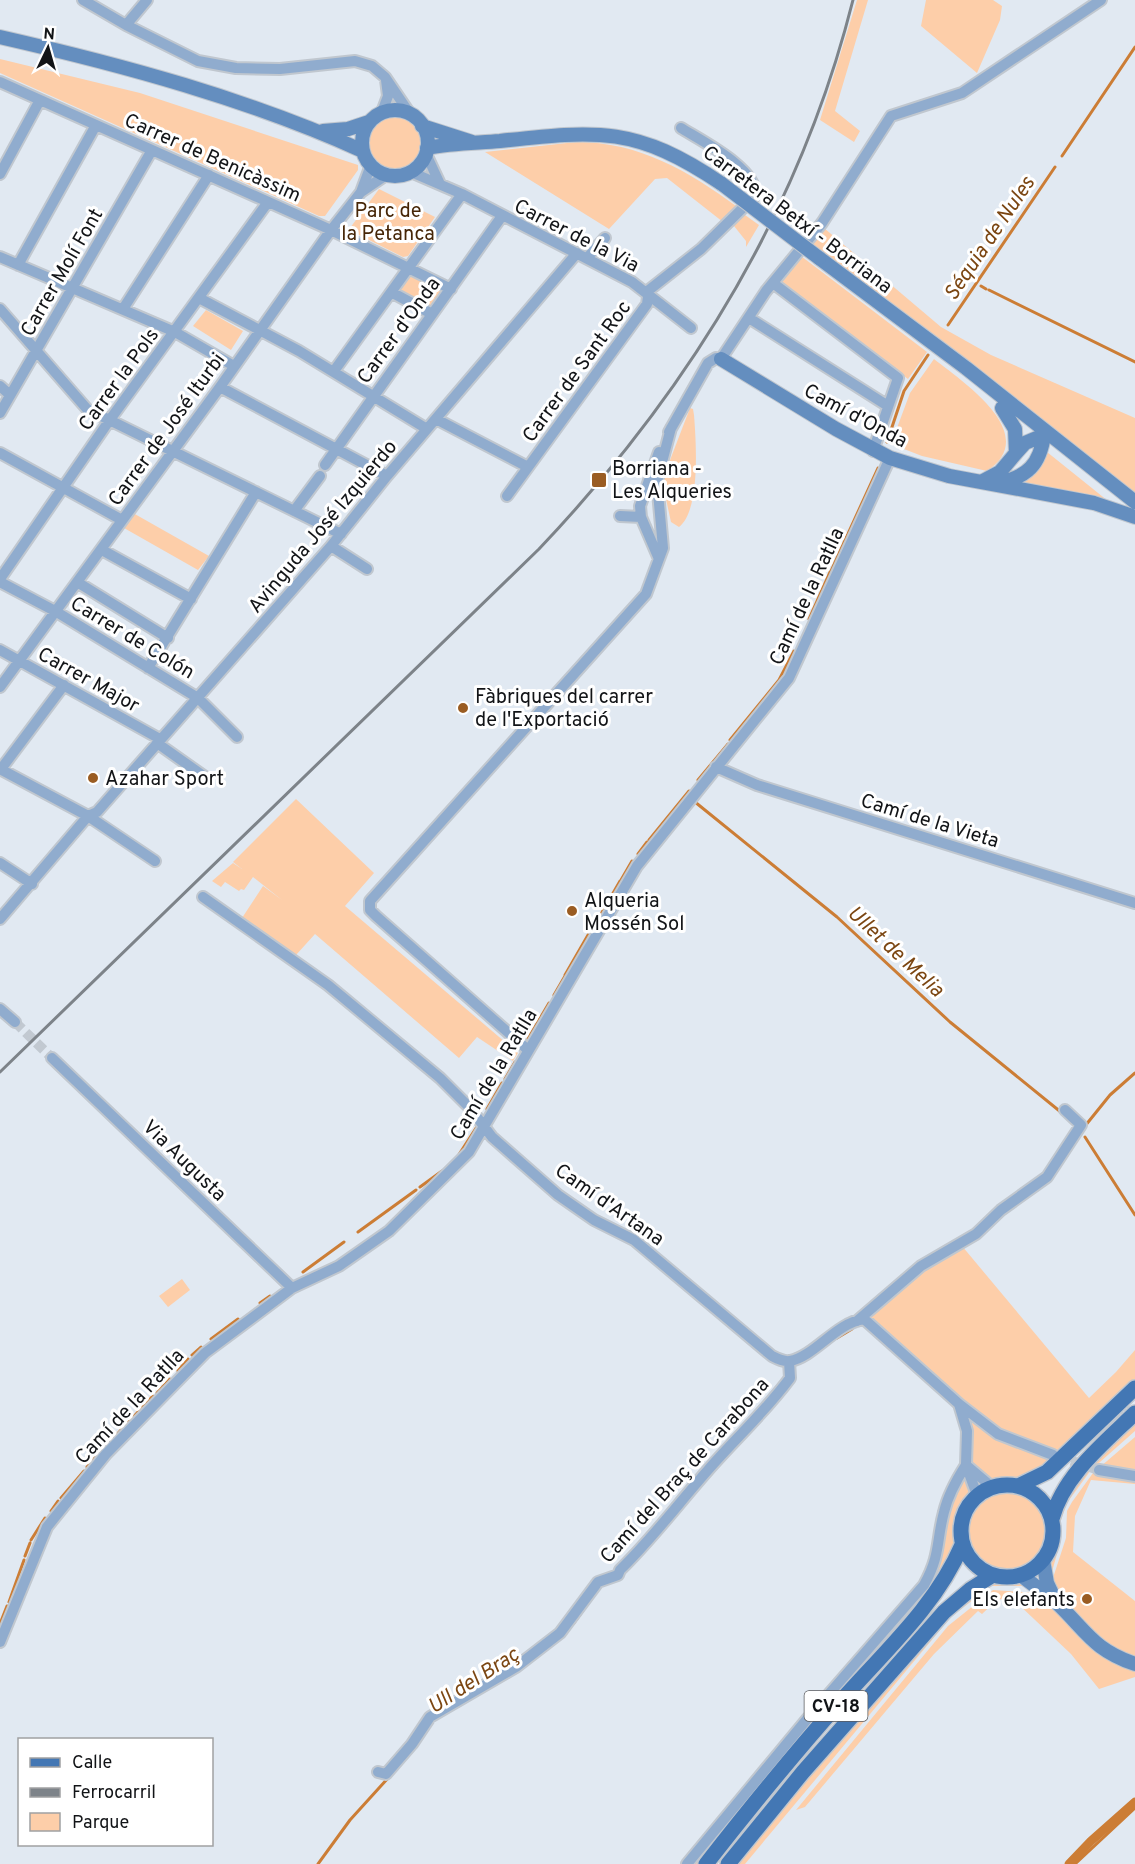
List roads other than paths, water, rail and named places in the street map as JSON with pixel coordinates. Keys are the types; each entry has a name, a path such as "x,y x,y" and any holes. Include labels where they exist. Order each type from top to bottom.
{"main road":[{"path":"0,37 140,72 318,131 363,151"},
{"path":"318,131 348,129 369,122 382,112 394,110 410,114 422,126 426,151 411,172 399,176 386,175 371,165 363,151 364,131 369,122"},
{"name":"Carretera Betxí - Borriana","path":"422,126 474,143"},
{"name":"Carretera Betxí - Borriana","path":"426,151 474,143 567,133 606,134 636,140 669,152 722,184 946,353 1135,502"},
{"name":"Carretera Betxí - Borriana","path":"946,353 1002,408 1135,511"},
{"name":"Camí d'Onda","path":"721,358 873,451 890,458 949,476 1094,503 1135,517"},
{"path":"996,392 1000,400 1042,437 1093,474 1113,484"},
{"path":"1002,408 1015,429 1016,453"},
{"path":"981,482 1000,472 1025,443 1042,437"},
{"path":"996,483 1009,480 1032,467 1040,458 1042,437"},
{"path":"1018,1486 1047,1472 1135,1388"},
{"path":"962,1545 969,1558 980,1569 993,1575 1021,1575 1043,1560 1053,1541 1052,1520 1055,1507 1070,1482 1135,1413"},
{"path":"992,1486 1018,1486 1034,1492 1045,1504 1052,1520"},
{"name":"CV-18","path":"706,1864 825,1719 935,1595 951,1570 962,1545 960,1527 965,1509 977,1495 992,1486"},
{"path":"1043,1560 1047,1583 1058,1604"},
{"name":"CV-18","path":"728,1864 803,1772 944,1612 971,1589 993,1575"},
{"path":"1021,1575 1058,1604 1085,1636 1102,1649 1135,1664"}],"street":[{"path":"84,0 126,25 198,61 236,68 280,69 355,62 372,66 385,77 410,114"},
{"path":"126,25 147,0"},
{"path":"659,554 642,521 642,494 671,428 708,363 721,358 773,283 822,222 891,117 962,93 1101,0"},
{"path":"382,112 388,96 385,77"},
{"name":"Carrer de Benicàssim","path":"0,82 331,230 451,288"},
{"path":"0,174 40,100"},
{"path":"18,265 96,125"},
{"name":"Carrer de Sant Roc","path":"507,496 647,304 649,290 726,226 752,201 755,193 752,181 735,163 681,128"},
{"name":"Carrer Molí Font","path":"0,413 152,150"},
{"path":"426,151 440,184"},
{"name":"Carrer de José Iturbi","path":"362,192 371,165"},
{"name":"Carrer de la Via","path":"411,172 462,194 582,256 650,294 691,328"},
{"path":"123,309 209,175"},
{"name":"Carrer de José Iturbi","path":"0,687 102,550 331,230 362,192 386,175"},
{"path":"334,371 462,194"},
{"name":"Carrer la Pols","path":"0,581 109,421 268,202"},
{"name":"Carrer d'Onda","path":"325,465 502,216"},
{"name":"Avinguda José Izquierdo","path":"0,919 88,816 97,812 331,546 427,429 582,256 605,238"},
{"path":"0,257 175,332 234,366"},
{"path":"773,283 899,380 873,451"},
{"path":"391,292 432,314"},
{"path":"199,298 334,371 427,429"},
{"path":"0,309 87,409 341,534"},
{"path":"749,318 888,406"},
{"path":"0,386 10,395"},
{"path":"220,387 387,476"},
{"path":"436,419 528,467"},
{"path":"528,1050 376,916 370,910 370,901 641,600 650,587 659,554 663,523 658,495 659,474 671,428"},
{"path":"0,453 122,520"},
{"name":"Camí de la Ratlla","path":"0,1642 38,1544 65,1502 106,1454 205,1353 292,1288 339,1266 389,1231 455,1168 486,1127 528,1050 637,866 789,678 890,458"},
{"path":"294,511 320,476"},
{"path":"148,668 256,492"},
{"path":"642,494 658,495"},
{"path":"620,516 642,521 654,528 663,523"},
{"path":"331,546 367,569"},
{"path":"102,550 191,599"},
{"name":"Carrer de Colón","path":"0,581 55,611 198,698 237,737"},
{"path":"77,582 168,638"},
{"name":"Carrer Major","path":"0,650 159,741 205,777"},
{"path":"64,685 0,769 88,816 155,861"},
{"name":"Camí de la Vieta","path":"716,767 757,785 1135,903"},
{"path":"0,863 32,884"},
{"name":"Camí d'Artana","path":"203,897 328,985 440,1078 486,1127 492,1137 558,1195 594,1220 634,1240 772,1356 789,1361"},
{"path":"0,1009 15,1022"},
{"name":"Via Augusta","path":"52,1058 292,1288"},
{"path":"789,1361 856,1321 921,1266 976,1234 994,1216 1047,1177 1081,1125 1065,1110"},
{"path":"856,1321 864,1319 959,1404 998,1434 1053,1455"},
{"name":"Camí del Braç de Carabona","path":"378,1772 386,1774 434,1714 516,1667 560,1633 598,1582 618,1575 708,1470 776,1397 790,1378 789,1361"},
{"path":"959,1404 967,1431 966,1465 977,1495"},
{"path":"966,1465 992,1486"},
{"path":"687,1864 808,1718 924,1585 939,1551 945,1509 966,1465"},
{"path":"1099,1470 1135,1476"}],"waterway":[{"name":"Séquia de Nules","path":"1062,156 1135,47"},
{"name":"Séquia de Nules","path":"948,325 1055,167"},
{"path":"981,286 986,289"},
{"path":"989,290 1135,362"},
{"name":"Séquia de Nules","path":"887,442 904,391 928,355"},
{"name":"Séquia de Nules","path":"831,571 878,468"},
{"name":"Séquia de Nules","path":"809,619 830,572"},
{"name":"Séquia de Nules","path":"730,740 779,680 794,651"},
{"name":"Séquia de Nules","path":"698,780 728,744"},
{"name":"Séquia de Nules","path":"649,840 689,791"},
{"name":"Ullet de Melia","path":"695,802 837,917 950,1022 1062,1113"},
{"name":"Séquia de Nules","path":"638,854 647,842"},
{"name":"Séquia de Nules","path":"621,880 632,861"},
{"name":"Séquia de Nules","path":"593,928 620,881"},
{"name":"Séquia de Nules","path":"565,975 588,935"},
{"name":"Séquia de Nules","path":"554,995 565,976"},
{"name":"Séquia de Nules","path":"528,1039 549,1003"},
{"name":"Séquia de Nules","path":"505,1079 515,1062"},
{"name":"Ull del Braç","path":"1085,1126 1110,1095 1135,1073"},
{"name":"Séquia de Nules","path":"487,1109 502,1083"},
{"name":"Séquia de Nules","path":"458,1156 478,1125"},
{"path":"1085,1137 1135,1215"},
{"name":"Séquia de Nules","path":"420,1187 442,1171"},
{"name":"Séquia de Nules","path":"358,1232 416,1190"},
{"name":"Séquia de Nules","path":"303,1272 344,1242"},
{"name":"Séquia de Nules","path":"260,1303 270,1296"},
{"name":"Séquia de Nules","path":"211,1339 238,1319"},
{"name":"Ull del Braç","path":"837,1338 852,1329"},
{"name":"Séquia de Nules","path":"192,1355 201,1347"},
{"name":"Séquia de Nules","path":"178,1371 188,1359"},
{"name":"Séquia de Nules","path":"157,1393 170,1379"},
{"name":"Séquia de Nules","path":"107,1445 153,1396"},
{"name":"Séquia de Nules","path":"87,1467 103,1449"},
{"name":"Séquia de Nules","path":"61,1498 84,1471"},
{"name":"Séquia de Nules","path":"51,1511 58,1501"},
{"name":"Séquia de Nules","path":"31,1540 45,1518"},
{"name":"Séquia de Nules","path":"25,1556 30,1543"},
{"name":"Séquia de Nules","path":"9,1602 24,1560"},
{"name":"Ull del Braç","path":"573,1624 594,1595"},
{"name":"Séquia de Nules","path":"0,1624 7,1606"},
{"name":"Ull del Braç","path":"318,1864 350,1820 389,1777"},
{"path":"1069,1864 1135,1802"},
{"path":"1075,1864 1135,1808"}],"tunnel":[{"path":"15,1022 52,1058"},
{"path":"1057,1456 1099,1470"}],"railway":[{"path":"0,1072 539,549 593,489 643,427 689,362 732,295 769,225 802,153 830,78 853,0"}],"place":[{"name":"Borriana - Les Alqueries","path":"599,480"},
{"name":"Fàbriques del carrer de l'Exportació","path":"463,708"},
{"name":"Azahar Sport","path":"93,778"},
{"name":"Alqueria Mossén Sol","path":"572,911"},
{"name":"Els elefants","path":"1087,1599"}],"park label":[{"name":"Parc de la Petanca","path":"388,222"}]}
